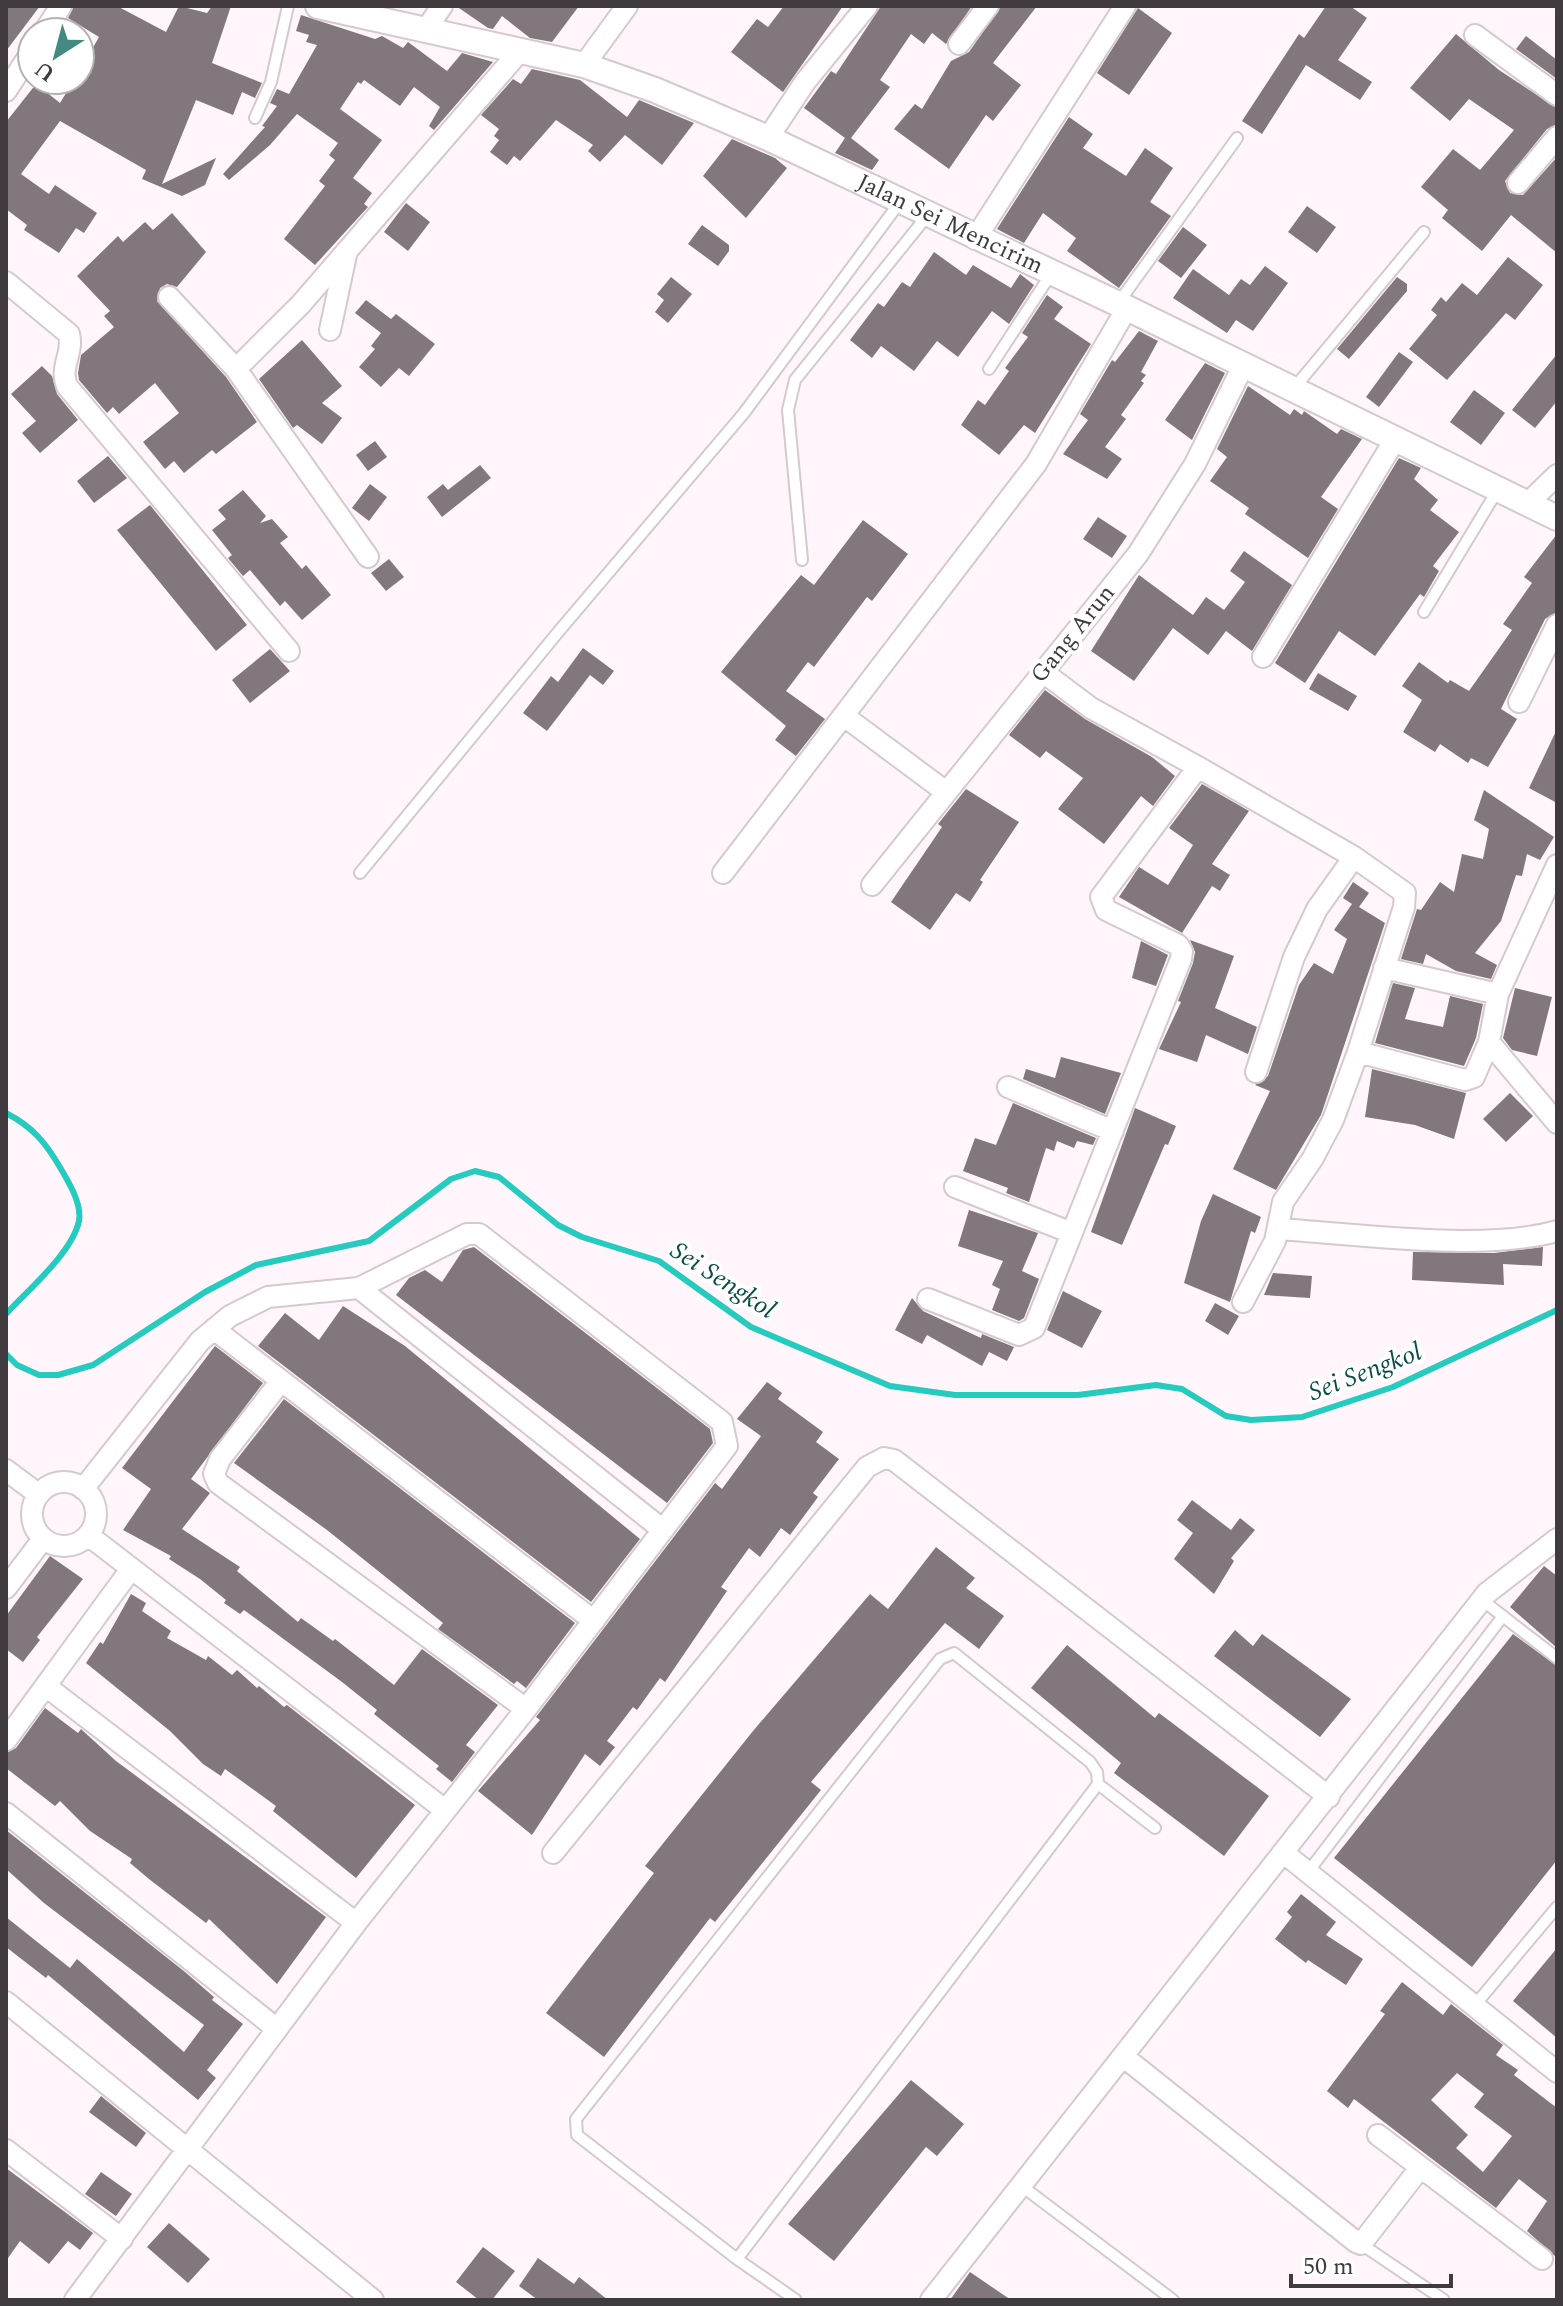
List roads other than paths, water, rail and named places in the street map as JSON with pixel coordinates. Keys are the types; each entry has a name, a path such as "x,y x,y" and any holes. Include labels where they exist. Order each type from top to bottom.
{"street":[{"name":"Jalan Sei Mencirim","path":"318,6 584,65 768,138 975,239 1295,387 1497,491 1557,518"},
{"path":"425,31 442,6"},
{"path":"584,65 627,6"},
{"path":"768,138 805,82 867,6"},
{"path":"959,44 988,6"},
{"path":"975,239 1125,6"},
{"path":"1475,35 1557,95"},
{"path":"236,369 301,304 520,51"},
{"path":"1518,183 1557,137"},
{"path":"330,330 347,251"},
{"path":"6,282 69,334 70,350 63,371 67,386 289,651"},
{"path":"169,297 236,369 368,557"},
{"path":"723,873 1036,464 1122,306"},
{"name":"Gang Arun","path":"872,885 1138,554 1195,464 1244,364"},
{"path":"1263,657 1396,438"},
{"path":"1527,504 1557,475"},
{"path":"1519,702 1557,625"},
{"path":"1043,672 1091,708 1354,857 1405,893 1404,907 1333,1120 1313,1158 1283,1202 1275,1241 1243,1302"},
{"path":"844,716 946,792"},
{"path":"928,1299 1019,1335 1034,1328 1182,951 1178,945 1106,910 1101,897 1198,767"},
{"path":"1256,1072 1294,957 1317,909 1354,857"},
{"path":"1358,1052 1465,1080 1474,1077 1489,1042 1498,994 1557,865"},
{"path":"1384,968 1498,994"},
{"path":"1489,1042 1557,1123"},
{"path":"1008,1087 1113,1131"},
{"path":"955,1187 1072,1233"},
{"path":"1278,1229 1496,1239 1536,1237 1557,1231"},
{"path":"75,2300 356,1923 526,1709 727,1446 722,1422 479,1234 456,1236 359,1288 268,1297 249,1304 200,1341 83,1489"},
{"path":"359,1288 663,1530"},
{"path":"214,1329 594,1621"},
{"path":"281,1381 220,1459 214,1474 218,1483 526,1709"},
{"path":"553,1853 867,1467 884,1458 894,1460 1329,1797"},
{"path":"6,1470 38,1494"},
{"path":"55,1483 75,1484 83,1489 95,1506 94,1526 88,1535 72,1546 52,1544 43,1539 32,1522 38,1494 55,1483"},
{"path":"88,1535 445,1810"},
{"path":"6,1588 43,1539"},
{"path":"931,2300 1482,1600 1504,1576 1557,1539"},
{"path":"6,1740 131,1569"},
{"path":"47,1687 356,1923"},
{"path":"6,1813 277,2029"},
{"path":"1285,1854 1557,2072"},
{"path":"6,2002 373,2300"},
{"path":"1124,2057 1361,2244 1420,2168"},
{"path":"1378,2135 1542,2259"},
{"path":"6,2150 122,2239"}],"lane":[{"path":"255,118 271,82 288,6"},
{"path":"1122,306 1237,138"},
{"path":"360,873 744,413 900,202"},
{"path":"802,560 788,410 795,380 927,216"},
{"path":"1295,387 1424,232"},
{"path":"989,369 1051,274"},
{"path":"1424,612 1497,491"},
{"path":"1482,1600 1557,1658"},
{"path":"1308,1872 1503,1616"},
{"path":"737,2259 1098,1784 1097,1772 1090,1762 954,1653 944,1656 576,2119 577,2135 737,2259 796,2300"},
{"path":"1098,1784 1155,1828"},
{"path":"1475,2005 1557,1907"},
{"path":"1023,2187 1173,2300"},
{"path":"1361,2244 1444,2300"}],"waterway":[{"name":"Sei Sengkol","path":"6,1113 38,1136 50,1151 71,1187 79,1214 68,1246 6,1314"},
{"name":"Sei Sengkol","path":"6,1354 17,1365 39,1375 58,1375 93,1365 205,1292 256,1265 369,1241 451,1179 475,1171 499,1177 558,1225 582,1237 659,1261 751,1327 890,1386 955,1395 1078,1395 1156,1385 1182,1389 1226,1416 1251,1420 1302,1417 1393,1387 1557,1310"}]}
